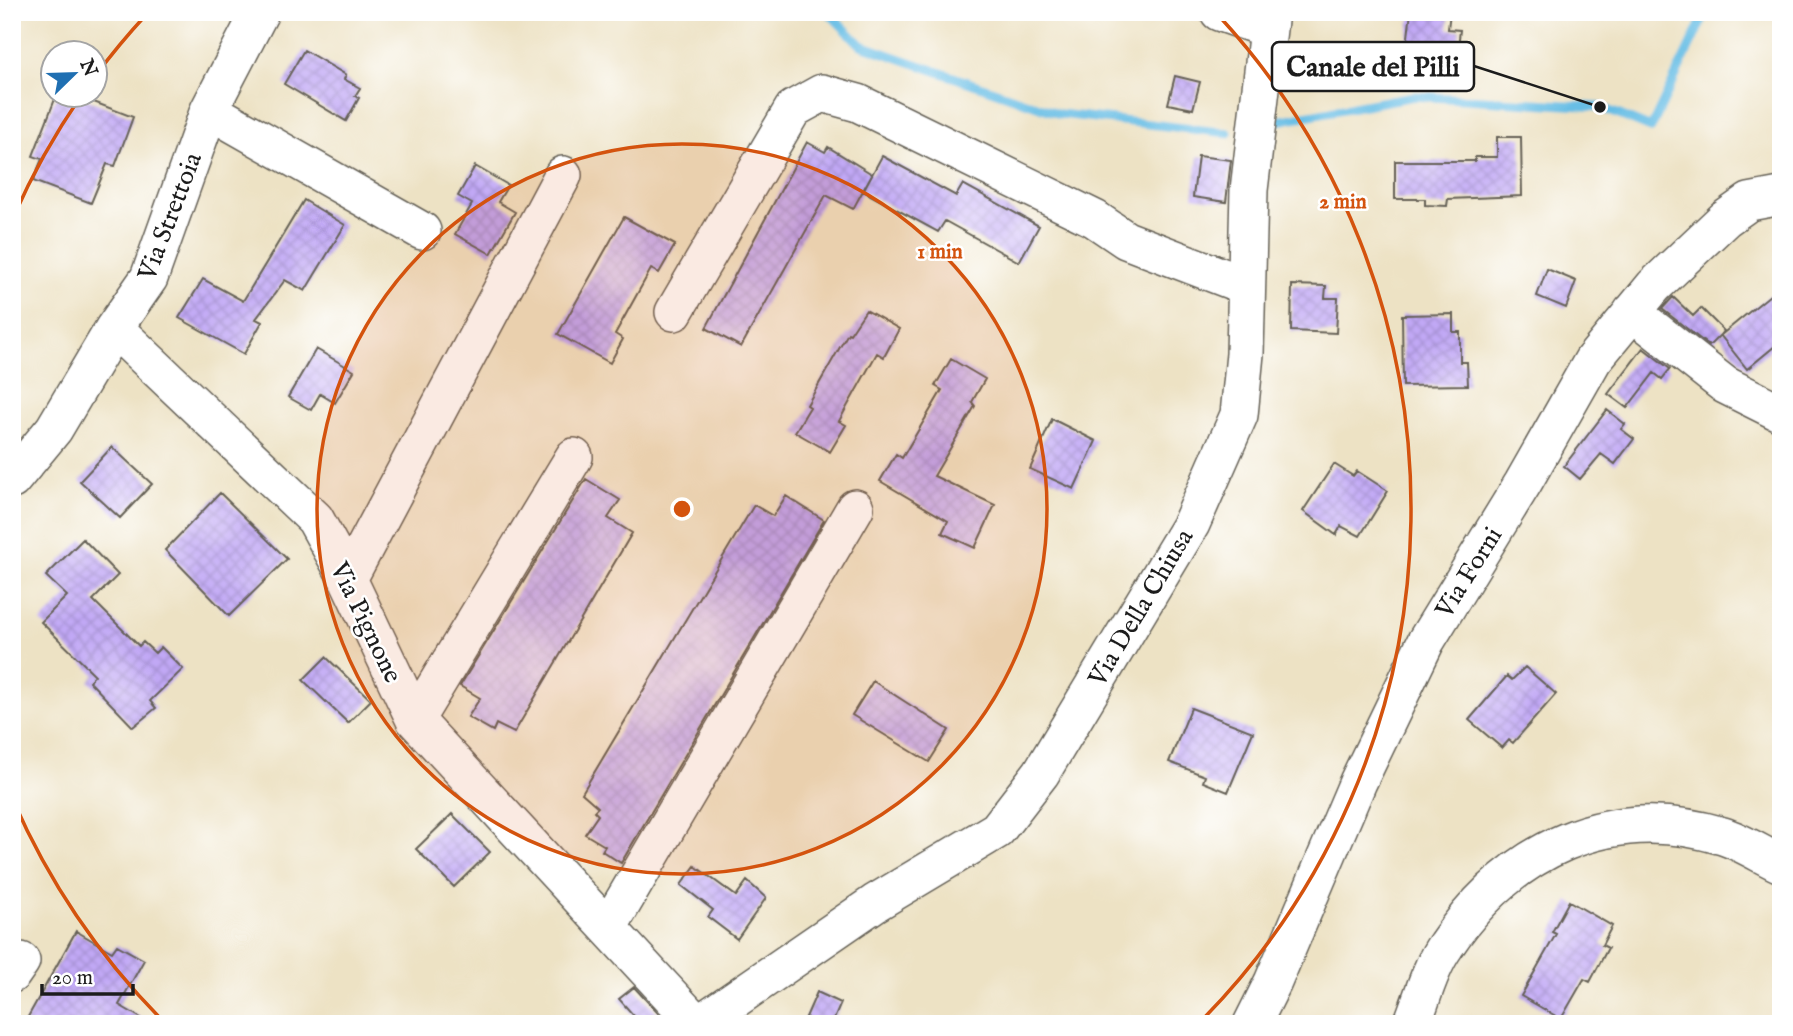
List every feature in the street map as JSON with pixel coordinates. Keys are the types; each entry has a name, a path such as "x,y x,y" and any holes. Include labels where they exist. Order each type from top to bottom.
{"street":[{"name":"Via Strettoia","path":"12,480 54,429 114,328 149,278 209,110 260,12"},
{"path":"1219,12 1269,21"},
{"name":"Via Della Chiusa","path":"698,1024 875,903 997,830 1041,773 1191,524 1239,415 1245,354 1249,190 1269,21"},
{"path":"674,312 793,109 822,93 858,103 1094,219 1126,240 1246,286"},
{"path":"209,110 422,231"},
{"path":"348,579 563,175"},
{"name":"Via Forni","path":"1252,1024 1273,982 1358,782 1426,641 1524,483 1593,360 1632,312 1725,219 1749,202 1781,196"},
{"path":"1632,312 1725,384 1781,413"},
{"name":"Via Pignone","path":"114,328 315,519 348,579 415,720 698,1024"},
{"path":"415,720 574,457"},
{"path":"609,926 855,508"},
{"path":"1412,1024 1445,946 1496,885 1534,855 1563,841 1620,825 1648,823 1724,836 1781,864"}],"building":[{"path":"1411,12 1450,12 1448,29 1460,30 1456,65 1405,62"},
{"path":"304,50 346,75 344,79 360,88 355,96 359,98 346,121 284,84"},
{"path":"1175,76 1200,82 1193,109 1168,104"},
{"path":"108,107 133,117 115,166 107,164 91,203 33,181 42,159 33,156 52,108"},
{"path":"1497,137 1521,137 1522,196 1448,199 1447,206 1425,205 1425,199 1395,199 1395,161 1475,161 1475,157 1497,157"},
{"path":"807,142 825,152 828,147 872,174 853,209 826,195 741,347 706,328"},
{"path":"882,156 956,196 963,184 1039,226 1019,262 945,221 938,232 863,191"},
{"path":"1198,156 1231,160 1226,202 1193,197"},
{"path":"475,166 508,185 498,202 515,212 491,254 455,234 472,204 458,196"},
{"path":"304,200 345,225 305,291 285,280 256,319 262,322 244,354 179,318 203,279 243,301"},
{"path":"624,217 675,245 659,273 651,269 615,334 623,339 610,363 558,334"},
{"path":"1547,269 1576,281 1566,308 1537,296"},
{"path":"1292,285 1326,286 1325,298 1338,298 1336,333 1291,331"},
{"path":"1781,286 1781,341 1747,369 1720,335 1709,346 1662,309 1673,297 1693,316 1701,308 1724,331 1721,335"},
{"path":"866,310 899,329 884,357 877,353 839,421 846,425 830,452 795,432 810,407 807,405 848,333 850,334"},
{"path":"1453,314 1453,332 1460,332 1460,362 1467,362 1468,385 1403,386 1402,315"},
{"path":"1643,348 1670,369 1662,379 1654,373 1627,408 1608,394"},
{"path":"316,349 354,371 335,403 320,394 311,410 288,397"},
{"path":"951,359 985,379 972,402 975,406 934,476 995,505 975,548 942,533 948,521 880,481 896,454 902,458 942,390 935,386"},
{"path":"1607,410 1625,424 1621,429 1634,439 1615,464 1601,454 1580,479 1564,466"},
{"path":"1052,419 1096,441 1074,489 1030,469"},
{"path":"112,447 152,484 120,518 80,481"},
{"path":"1334,464 1353,476 1357,471 1388,491 1360,536 1341,526 1336,535 1303,511"},
{"path":"586,479 620,500 608,518 632,533 514,733 496,724 493,731 468,717 480,698 460,686"},
{"path":"220,493 287,559 229,616 165,550"},
{"path":"786,496 824,520 621,863 602,851 605,846 585,834 598,815 594,811 598,807 582,793 754,505 773,516"},
{"path":"83,539 118,575 93,600 139,646 143,642 155,653 161,647 183,669 150,701 156,708 133,727 89,681 95,675 41,622 67,596 46,576"},
{"path":"326,657 371,700 348,723 303,680"},
{"path":"1525,667 1556,694 1513,743 1509,740 1502,748 1469,720 1507,676 1512,680"},
{"path":"873,681 949,730 929,762 852,715"},
{"path":"1191,708 1253,732 1228,792 1203,782 1205,776 1169,762"},
{"path":"452,814 490,852 454,887 416,849"},
{"path":"695,866 736,896 747,881 766,898 737,939 708,917 713,910 681,885"},
{"path":"1569,901 1612,926 1602,945 1608,948 1590,982 1584,979 1561,1019 1521,996 1556,934 1552,932"},
{"path":"76,931 112,952 117,945 144,960 119,1005 151,1024 24,1024"},
{"path":"634,987 668,1024 641,1024 619,999"},
{"path":"817,992 841,1003 832,1024 803,1024"}],"waterway":[{"path":"828,12 861,45 1060,114 1228,133"},
{"path":"1266,123 1414,96 1600,107 1651,128 1706,12"}],"place":[{"name":"Canale del Pilli","path":"1600,107"}]}
